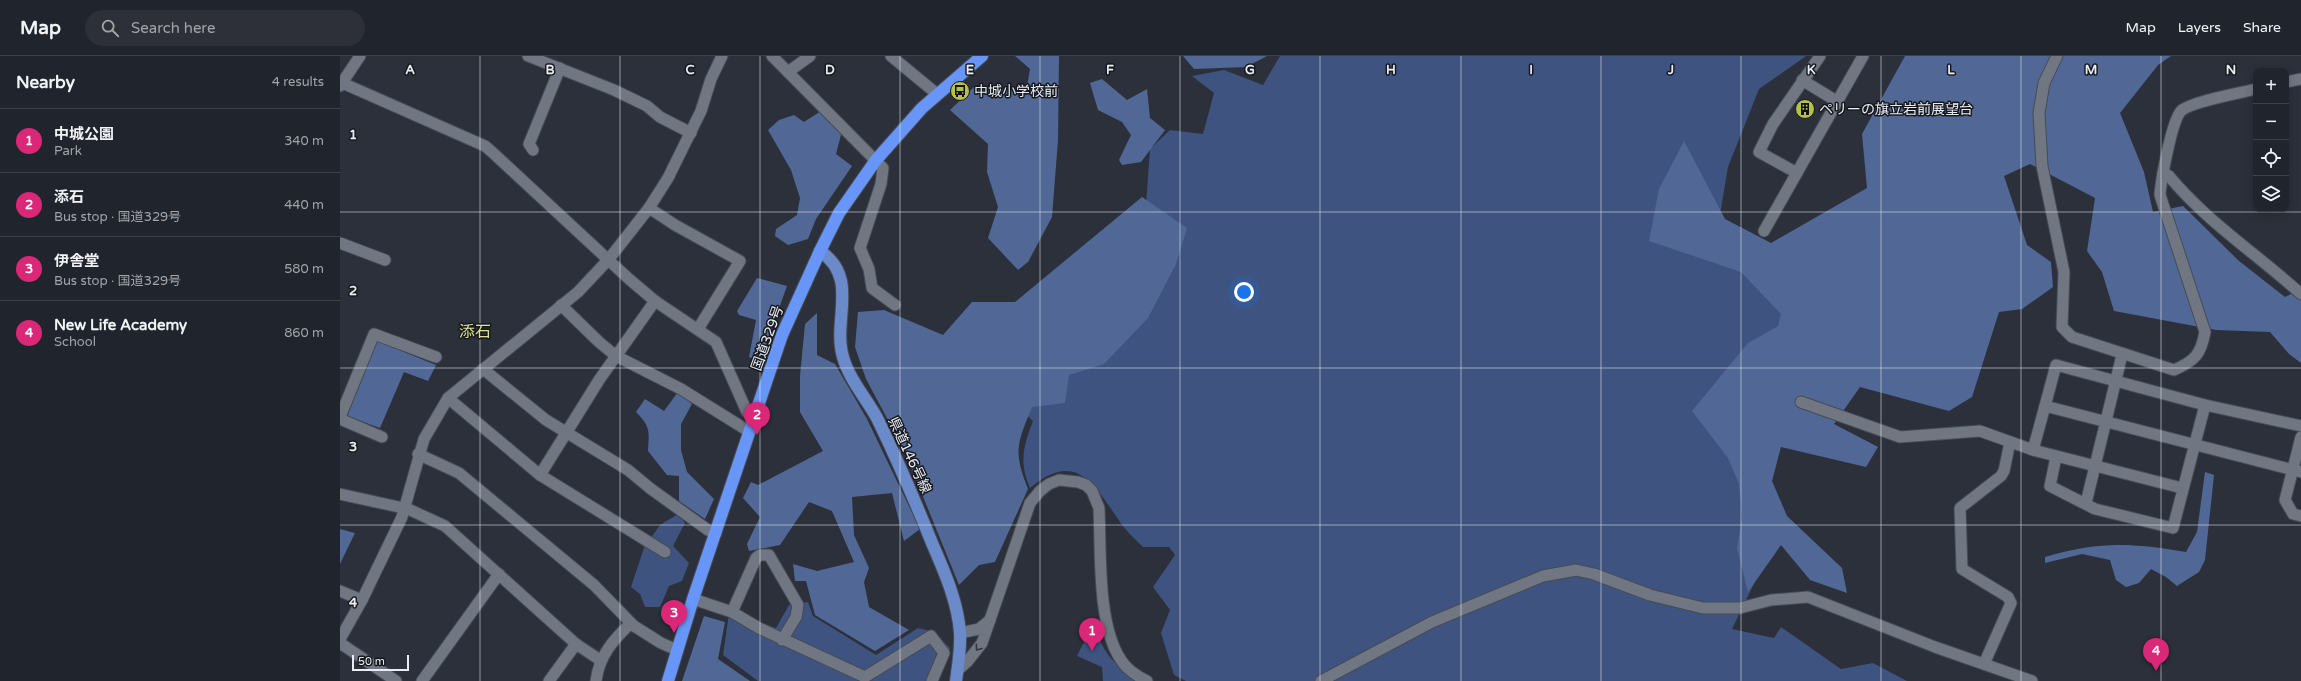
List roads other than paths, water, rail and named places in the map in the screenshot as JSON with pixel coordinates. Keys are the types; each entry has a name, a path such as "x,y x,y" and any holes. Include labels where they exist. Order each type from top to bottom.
{"highway":[{"name":"国道329号","path":"668,681 693,599 782,335 839,213 876,160 904,127 937,94 982,56"}],"main road":[{"name":"県道146号線","path":"820,251 830,258 841,277 843,296 840,345 843,359 879,423 906,479 952,593 960,633 957,676"}],"street":[{"path":"360,56 340,84 485,146 655,301 716,342 747,412 755,418"},
{"path":"528,56 614,90 647,106 660,117 691,133"},
{"path":"340,639 362,600 402,517 418,454 431,424 448,398 578,292 609,260 649,208 691,133 722,56"},
{"path":"772,56 883,168 881,184 860,248 869,269 872,288 895,305"},
{"path":"788,72 810,56"},
{"path":"891,56 937,94"},
{"path":"1797,173 1759,152 1773,124 1820,56"},
{"path":"1764,231 1863,56"},
{"path":"2057,56 2044,83 2038,113 2042,166 2064,272 2062,327 2072,337 2122,355 2174,370 2188,363 2200,352 2205,332 2160,195 2163,173 2175,120 2182,110 2253,90"},
{"path":"533,150 529,144 560,68"},
{"path":"2289,81 2301,79"},
{"path":"1802,80 1838,102"},
{"path":"2163,173 2169,176 2200,211 2274,269 2301,294"},
{"path":"649,208 675,225 740,261 698,329"},
{"path":"340,242 385,260"},
{"path":"540,475 567,434 599,380 655,301"},
{"path":"561,305 599,342 616,356 682,389 750,432"},
{"path":"382,437 340,418 374,334 436,357"},
{"path":"2086,503 2122,355"},
{"path":"2032,450 2056,365 2205,405 2301,426"},
{"path":"483,368 546,420 628,470 650,489 708,530 716,533"},
{"path":"448,398 540,475 665,552"},
{"path":"1801,402 1900,437 1980,431 2056,457 2182,488"},
{"path":"2056,457 2050,486 2086,503 2095,509 2172,528 2193,444 2205,405"},
{"path":"2045,406 2297,471"},
{"path":"2301,436 2297,471 2285,500 2293,514 2301,516"},
{"path":"1984,664 2012,603 2008,597 1962,569 1960,508 2001,476 2004,471 2010,442"},
{"path":"418,454 460,473 594,584 631,623 661,643 677,650"},
{"path":"957,676 982,643 1030,503 1049,484 1059,480 1078,482 1086,485 1092,492 1099,508 1105,616 1112,644 1121,661 1134,674 1147,681"},
{"path":"340,494 404,508 426,516 445,526 576,644 600,660"},
{"path":"732,612 756,558 760,555 769,555 798,605 796,617 782,640"},
{"path":"1321,681 1432,622 1543,576 1576,570 1594,574 1650,595 1703,608 1740,608 1771,600 1808,597 1934,648 1984,664 2021,679 2032,681"},
{"path":"422,681 499,574"},
{"path":"340,591 362,600"},
{"path":"693,599 732,612 782,640 865,677 931,636 944,653 932,681"},
{"path":"960,633 979,629 991,619"},
{"path":"596,681 600,660 611,644 631,623"},
{"path":"340,643 396,681"},
{"path":"549,681 576,644"}],"place":[{"name":"中城小学校前","path":"960,91"},
{"name":"ペリーの旗立岩前展望台","path":"1805,109"},
{"name":"添石","path":"757,435"},
{"name":"伊舎堂","path":"674,633"},
{"name":"中城公園","path":"1092,651"},
{"name":"New Life Academy","path":"2156,671"}],"district":[{"name":"添石","path":"475,331"}]}
